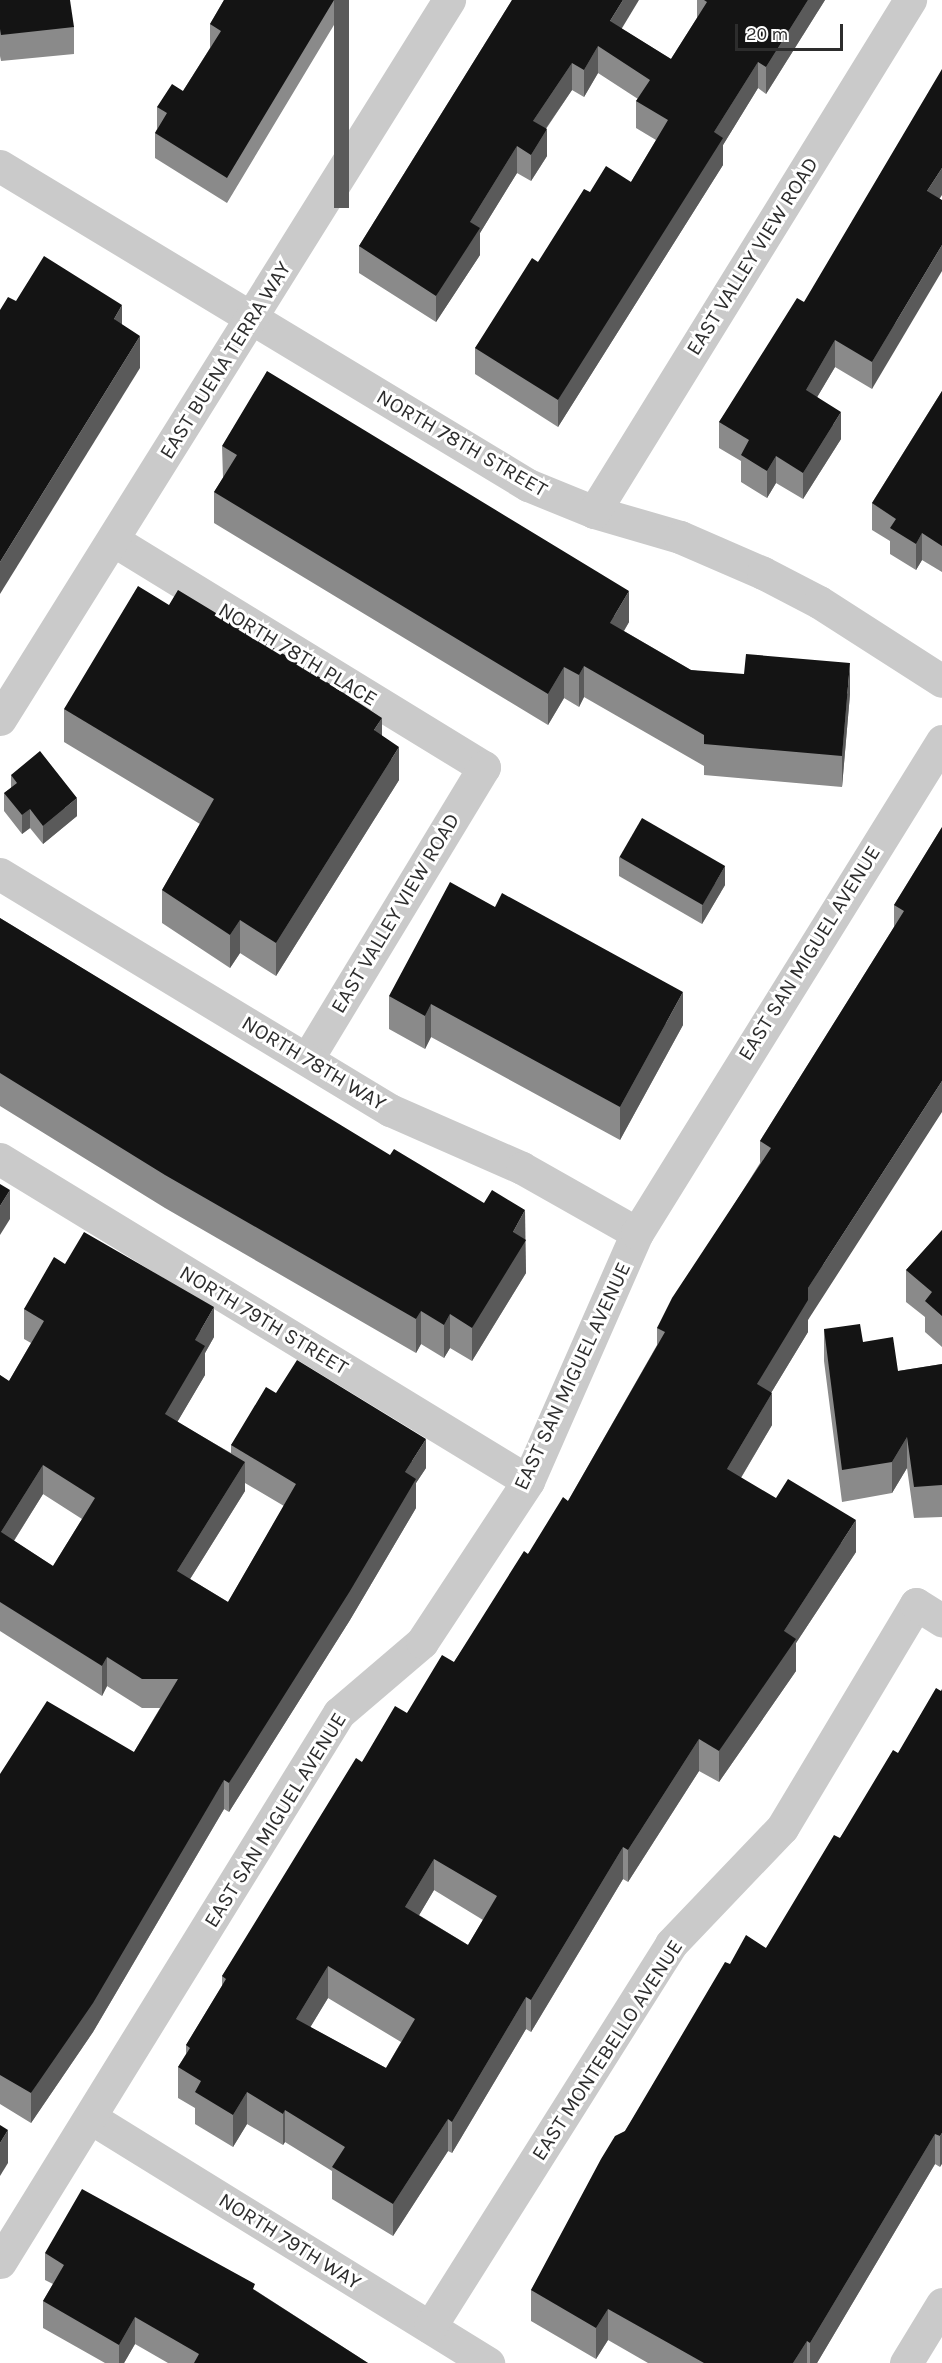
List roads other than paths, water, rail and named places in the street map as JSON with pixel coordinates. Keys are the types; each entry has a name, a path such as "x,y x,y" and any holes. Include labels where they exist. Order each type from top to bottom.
{"street":[{"name":"EAST BUENA TERRA WAY","path":"0,719 448,0"},
{"name":"EAST VALLEY VIEW ROAD","path":"594,513 910,0"},
{"name":"NORTH 78TH STREET","path":"0,166 528,485 594,513 680,537 763,573 819,602 942,681"},
{"name":"NORTH 78TH PLACE","path":"113,540 484,767"},
{"name":"EAST SAN MIGUEL AVENUE","path":"0,2262 339,1713 422,1642 528,1481 637,1233 942,741"},
{"name":"EAST VALLEY VIEW ROAD","path":"307,1059 484,767"},
{"name":"NORTH 78TH WAY","path":"0,874 390,1110 522,1168 637,1233"},
{"name":"NORTH 79TH STREET","path":"0,1159 528,1481"},
{"name":"EAST MONTEBELLO AVENUE","path":"430,2327 671,1944 782,1828 929,1612"},
{"name":"NORTH 79TH WAY","path":"91,2118 488,2363"},
{"path":"906,2363 942,2304"}]}
